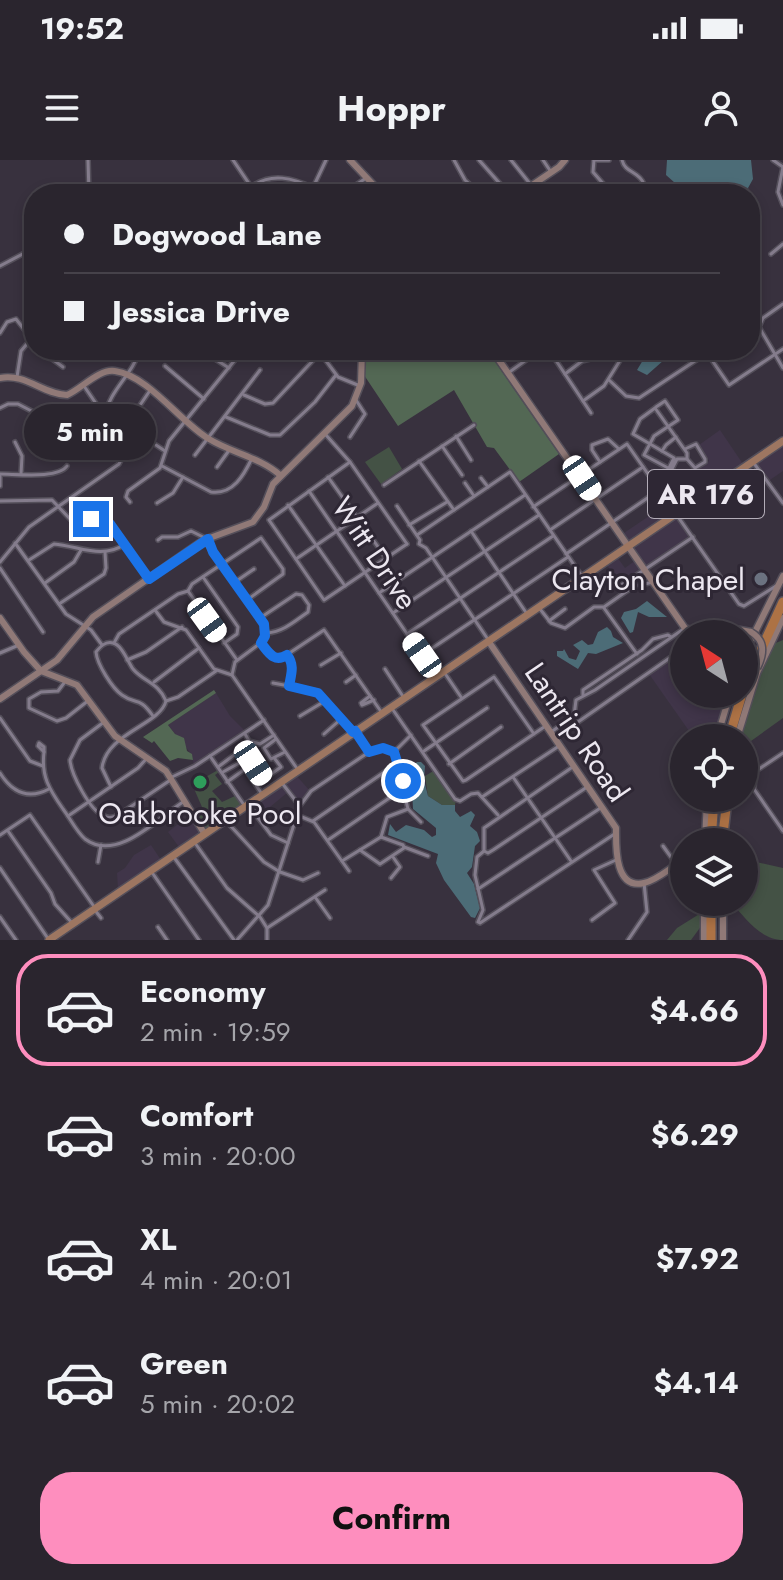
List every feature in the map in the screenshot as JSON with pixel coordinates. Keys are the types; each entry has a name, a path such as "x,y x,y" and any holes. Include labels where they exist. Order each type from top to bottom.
{"highway":[{"path":"758,640 780,589"},
{"path":"758,658 783,602"},
{"path":"758,660 783,616"},
{"path":"712,917 714,940"}],"main road":[{"name":"AR 176","path":"49,940 783,441"}],"street":[{"path":"88,160 89,184"},
{"path":"242,160 234,162 249,184"},
{"path":"353,160 375,184"},
{"path":"353,160 375,184"},
{"path":"454,160 470,184"},
{"path":"479,160 500,184"},
{"path":"511,160 530,184"},
{"path":"543,160 551,172"},
{"path":"535,184 565,160"},
{"path":"603,184 593,172 594,160 609,160"},
{"path":"622,160 626,168 640,176 644,184"},
{"path":"773,160 783,167 778,192 783,205"},
{"path":"315,184 323,161"},
{"path":"358,184 368,176"},
{"path":"256,184 272,178 304,184"},
{"path":"771,254 783,244"},
{"path":"0,266 24,254"},
{"path":"760,323 783,304"},
{"path":"0,333 7,322 16,319 24,330"},
{"path":"760,333 783,368"},
{"path":"17,377 24,348"},
{"path":"712,360 728,384 783,349"},
{"path":"54,360 63,367"},
{"path":"43,632 0,565 29,527 119,464 123,446 108,420 108,405 136,360"},
{"path":"216,360 229,368"},
{"path":"130,502 126,497 128,491 162,466 169,441 235,360"},
{"path":"243,394 265,404 273,403 312,360"},
{"path":"325,360 336,375 360,386"},
{"path":"0,699 64,654 84,626 99,612 206,541 253,522 261,513 270,489 280,475 325,434 356,400 361,360"},
{"path":"501,360 680,620"},
{"path":"510,372 528,360"},
{"path":"552,360 591,413"},
{"path":"565,374 586,360"},
{"path":"583,401 609,380 622,360"},
{"path":"609,380 626,396 639,398 694,360"},
{"path":"165,366 204,399"},
{"path":"0,378 17,377 67,395 110,370 151,389 208,439 252,458 280,475"},
{"path":"195,455 260,370"},
{"path":"226,417 278,436 315,402 336,375"},
{"path":"84,386 101,411 107,412"},
{"path":"144,421 136,411 151,389"},
{"path":"350,437 365,414 356,400"},
{"path":"670,469 646,457 649,445 654,436 678,418 665,401 640,419 633,434 649,445 675,458 687,459"},
{"path":"0,408 18,404 91,442 103,441 116,433"},
{"path":"655,408 695,468 705,459 696,444 685,449"},
{"path":"47,441 55,424"},
{"path":"384,485 474,425"},
{"path":"325,434 350,462 407,544"},
{"path":"456,436 471,460"},
{"path":"662,451 677,437"},
{"path":"600,462 592,445 608,439 619,449"},
{"path":"15,442 22,456 21,474"},
{"path":"533,507 627,444 740,605 780,589"},
{"path":"156,445 165,451"},
{"path":"442,446 462,475"},
{"path":"217,467 230,449"},
{"path":"162,466 211,492 224,493 234,486 252,458"},
{"path":"422,655 660,490 675,458"},
{"path":"419,461 454,510"},
{"path":"350,462 269,520 324,600 407,544 419,544"},
{"path":"753,462 783,503"},
{"path":"0,486 0,475 55,474 64,471 67,466"},
{"path":"550,530 643,467"},
{"path":"417,535 510,472 583,578"},
{"path":"157,503 173,493 183,477"},
{"path":"328,477 386,558"},
{"path":"481,478 488,487"},
{"path":"656,484 665,479"},
{"path":"465,483 474,496"},
{"name":"Witt Drive","path":"309,491 422,655 461,697"},
{"path":"379,593 525,495"},
{"path":"0,501 52,500 74,521 104,519 149,579"},
{"path":"409,525 447,502"},
{"path":"296,559 378,503"},
{"path":"288,505 345,586"},
{"path":"397,506 417,535 419,544 432,557 489,642"},
{"path":"393,613 539,515"},
{"path":"158,540 191,531 206,541 260,618 266,633 261,643 237,660 232,675"},
{"path":"471,531 528,615"},
{"path":"407,634 554,536"},
{"path":"620,586 693,537"},
{"path":"188,591 191,585 261,538 283,569 283,575 247,600"},
{"path":"15,543 68,617 91,630 102,645"},
{"path":"29,560 54,544 105,552 125,544"},
{"path":"45,583 74,562 81,550"},
{"path":"59,604 104,574 105,552"},
{"path":"235,582 254,569"},
{"path":"758,629 780,589 783,576"},
{"path":"203,577 238,627 237,634 224,643"},
{"path":"539,608 549,621 565,628 594,607 604,607 634,586 654,582"},
{"path":"114,643 119,634 181,592 188,591"},
{"path":"188,591 237,660"},
{"path":"260,618 296,594 302,595 309,606 308,612 281,630 266,633"},
{"path":"604,607 637,654"},
{"path":"549,621 565,609"},
{"path":"155,610 164,622 182,627 216,671 232,675 298,770"},
{"path":"737,724 783,616"},
{"path":"0,618 41,671 77,685 120,740 172,778 183,802 205,832"},
{"path":"127,660 146,652 182,627"},
{"path":"261,643 273,657 280,658 324,630 382,713"},
{"path":"583,695 583,690 637,654 653,639 670,636"},
{"path":"758,637 763,646 762,658 758,661"},
{"path":"551,732 574,716 576,700 670,638"},
{"name":"Lantrip Road","path":"489,642 616,828 616,860"},
{"path":"114,643 102,645 96,652 97,660 119,691 125,697 142,702 153,716"},
{"path":"114,643 139,675 153,682 166,701"},
{"path":"0,653 19,645"},
{"path":"153,682 199,648"},
{"path":"321,665 341,653"},
{"path":"287,655 292,664 289,686"},
{"path":"534,734 494,677 426,721 423,727 459,779 467,780 534,734 551,732 670,657"},
{"path":"385,669 404,698"},
{"path":"166,701 178,697 216,671"},
{"path":"346,682 356,675"},
{"path":"66,680 58,691 41,692 29,699 27,705 52,720 60,720 89,700"},
{"path":"273,683 314,690 369,752"},
{"path":"111,787 102,771 105,755 164,708 166,701"},
{"path":"300,716 325,701"},
{"path":"391,707 455,799 459,801 477,793 499,816"},
{"path":"423,752 487,708"},
{"path":"0,718 30,761 43,766"},
{"path":"324,734 341,719"},
{"path":"104,722 80,740 70,760 73,776 90,801 102,816 115,817 264,720"},
{"path":"449,764 501,727"},
{"path":"244,733 252,742 260,744 275,737"},
{"path":"394,752 411,735"},
{"path":"253,763 264,779 281,767 264,748 275,737"},
{"path":"218,768 251,749 252,742"},
{"path":"221,773 241,762 227,744"},
{"path":"482,797 560,746"},
{"path":"173,855 236,940 260,917 271,901 299,807 311,791 369,752 383,748 394,752"},
{"path":"44,752 43,766 49,789 82,836 101,845 121,843 183,802"},
{"path":"275,759 285,752"},
{"path":"394,752 408,809 421,822"},
{"path":"758,769 783,753"},
{"path":"210,756 227,782 271,835 288,843"},
{"path":"68,816 138,768 147,758"},
{"path":"313,821 397,764"},
{"path":"484,851 483,830 491,821 574,766"},
{"path":"227,782 245,769 262,794"},
{"path":"0,773 10,787 23,796 49,789"},
{"path":"513,777 571,861"},
{"path":"281,781 299,807"},
{"path":"484,851 489,853 588,787"},
{"path":"328,840 405,788"},
{"path":"758,795 783,831"},
{"path":"478,889 602,807"},
{"path":"342,861 381,837 387,817 408,809"},
{"path":"491,821 492,812"},
{"path":"0,835 30,815 101,918"},
{"path":"297,815 313,821 349,871"},
{"path":"225,819 260,858 280,872 303,880 318,873"},
{"path":"8,831 51,893 53,902 73,924"},
{"path":"484,851 477,857 475,866 483,910 480,923 616,833"},
{"path":"381,837 428,856"},
{"path":"193,841 227,888 260,917 267,928 267,940"},
{"path":"98,862 101,845"},
{"path":"663,846 670,856"},
{"path":"360,850 370,854 378,863 393,857 404,847"},
{"path":"391,878 400,867 393,857"},
{"path":"592,920 615,903 594,870 616,860 630,881 644,883 670,868"},
{"path":"0,868 49,940"},
{"path":"151,870 199,940"},
{"path":"628,940 647,912 644,883"},
{"path":"267,928 325,890"},
{"path":"315,897 330,918"},
{"path":"0,917 16,940"},
{"path":"704,940 712,917"},
{"path":"712,917 723,940"},
{"path":"158,927 167,940"}],"shaded area":[{"path":"720,430 745,467 677,514 693,537 646,570 621,535 655,512 647,499 660,490 664,492 709,461 699,445"},
{"path":"783,441 783,471 767,482 752,462"},
{"path":"742,472 763,503 743,517 722,486"},
{"path":"617,557 625,568 636,560 644,571 622,586 606,564"},
{"path":"670,660 670,704 649,674"},
{"path":"216,693 230,716 246,732 194,766 192,755 168,725"},
{"path":"673,708 722,708 718,724 684,724"},
{"path":"294,773 311,792 299,807 288,792 258,817 248,804"},
{"path":"190,815 200,832 179,847 168,832"},
{"path":"151,845 161,860 118,889 117,873 134,855"}],"green space":[{"path":"365,360 494,360 559,454 519,482 494,448 487,447 454,390 398,426 364,375"},
{"path":"389,447 402,469 381,484 365,462"},
{"path":"783,640 783,718 758,736 758,724 743,724 748,708 758,708 758,678 771,645"},
{"path":"214,690 216,693 168,725 175,734 184,738 193,760 178,758 170,761 154,741 152,743 143,737"},
{"path":"218,770 215,775 222,784 212,791 222,802 235,796 242,804 206,829 194,815 202,807 195,791 205,784 202,779"},
{"path":"435,770 456,800 455,805 442,805 428,796 425,776"},
{"path":"758,862 783,868 783,940 768,936 744,916 758,916"},
{"path":"701,916 702,925 691,940 667,940 677,928"}],"water":[{"path":"667,160 751,160 753,179 750,184 675,184 666,175"},
{"path":"643,360 664,360 647,375 637,370"},
{"path":"647,601 667,617 649,617 638,612 633,632 630,633 621,618 624,612 636,609"},
{"path":"607,627 613,637 623,643 596,654 588,653 578,669 557,656 557,651 564,649 569,658 576,660 580,651 573,645 582,640 588,645 593,644 598,632"},
{"path":"417,762 425,766 428,796 442,805 455,805 460,817 471,811 475,815 470,826 477,832 480,841 475,846 472,867 467,873 474,884 480,908 475,918 471,917 444,880 436,863 438,854 388,835 390,824 396,832 406,825 424,830 432,837 436,835 436,828 413,809 412,789 405,766 413,766"}],"place":[{"name":"Clayton Chapel","path":"761,579"},
{"name":"Oakbrooke Pool","path":"200,782"}],"route":[{"path":"91,519 101,518 110,524 149,579 208,539 213,552 264,624 266,630 261,643 273,657 287,655 289,658 292,664 289,686 318,693 355,731 369,752 383,748 394,752 403,781"}]}
